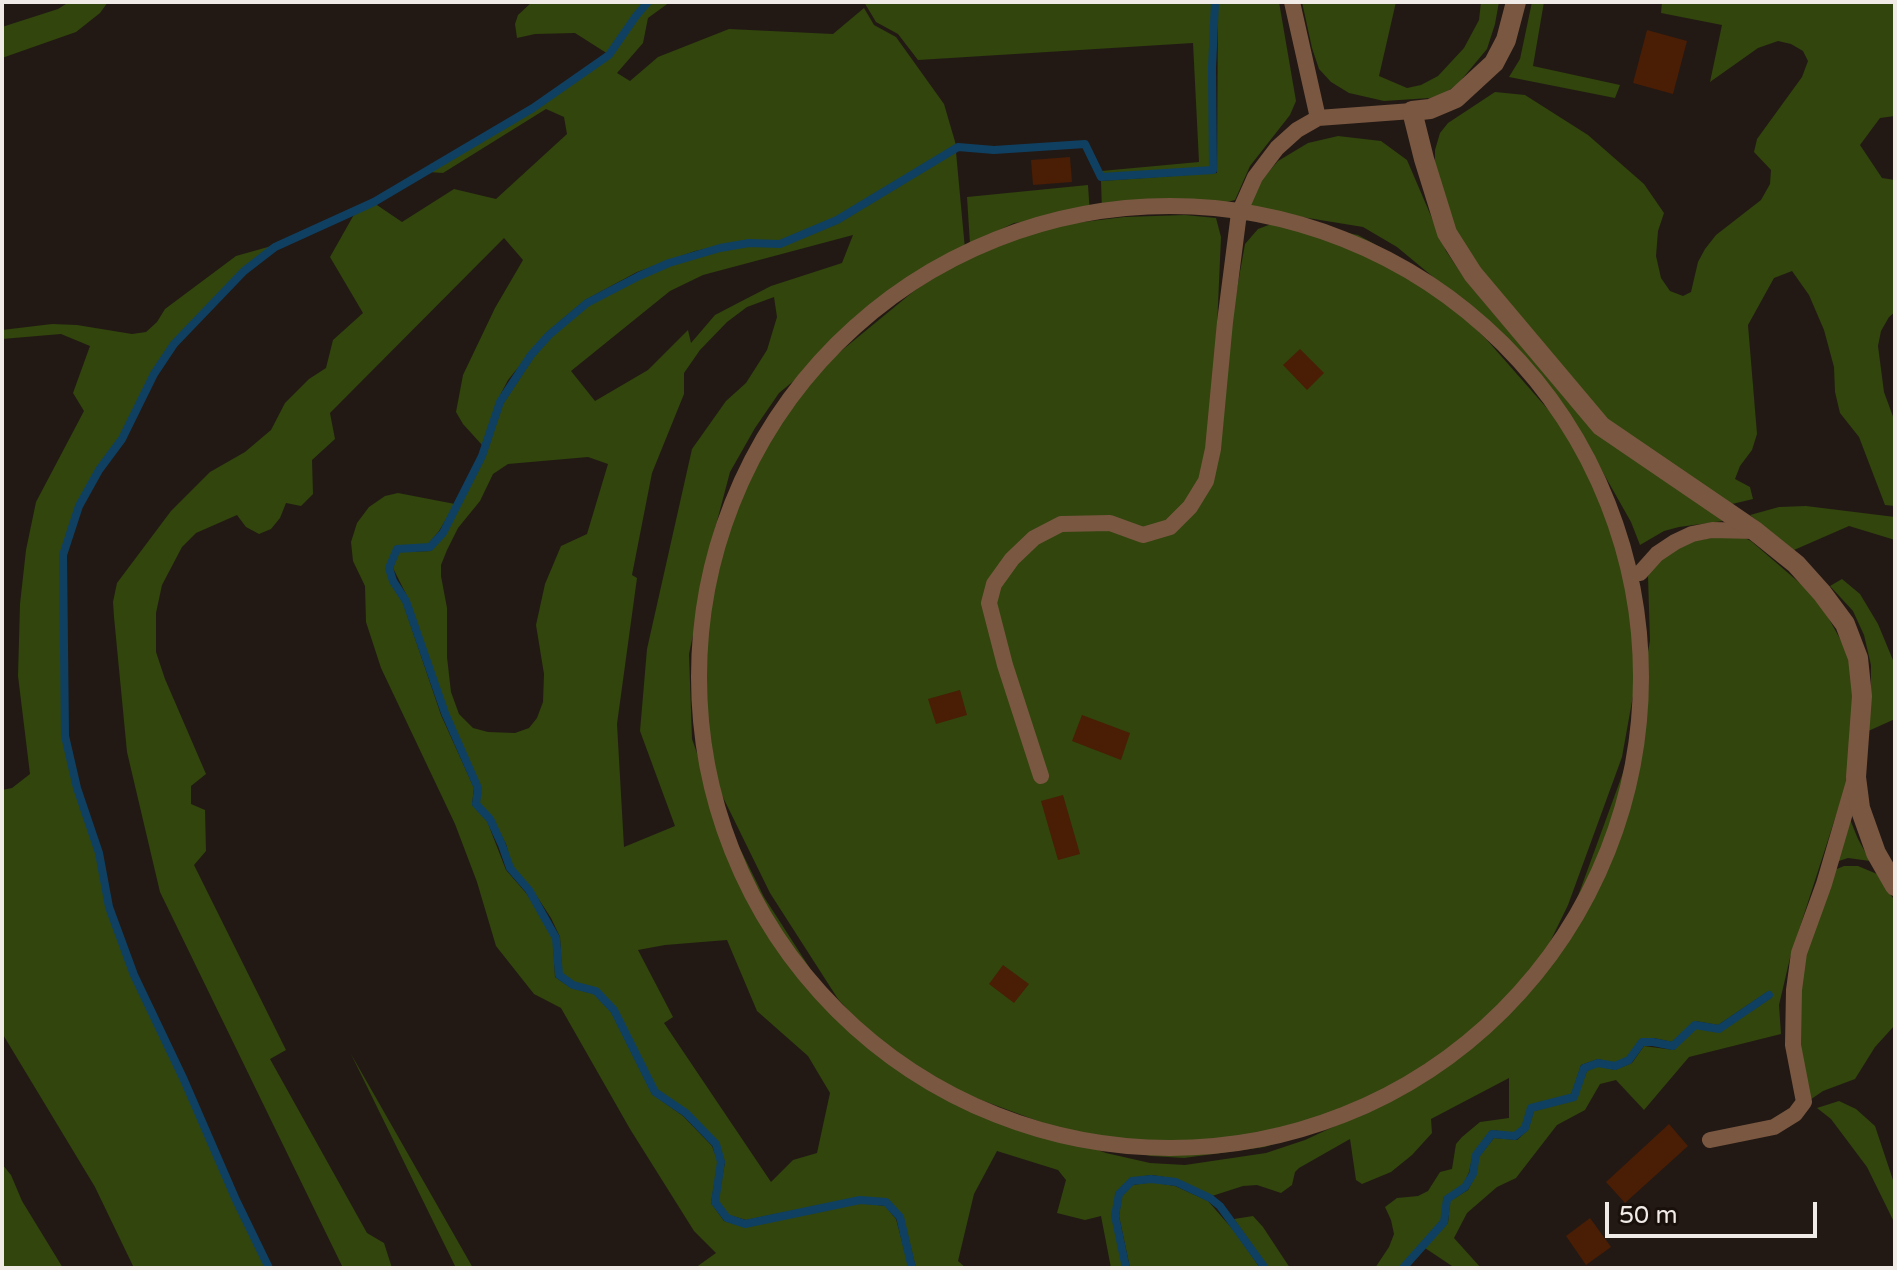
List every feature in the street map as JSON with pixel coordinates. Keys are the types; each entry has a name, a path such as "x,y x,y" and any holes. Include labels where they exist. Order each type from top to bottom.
{"street":[{"path":"1516,2 1506,40 1494,63 1456,98 1430,109 1412,111 1447,233 1473,274 1601,426 1755,531 1796,564 1845,624 1858,658 1862,696 1856,777 1860,808 1876,853 1895,886"}],"lane":[{"path":"1292,2 1318,118"},
{"path":"1041,776 1005,665 989,603 994,584 1012,559 1034,538 1061,524 1110,523 1143,535 1170,527 1190,507 1206,481 1213,449 1239,213 1255,177 1277,148 1297,130 1318,118 1412,111"},
{"path":"1185,211 1239,213 1359,231 1393,251 1437,285 1489,337 1555,411 1594,465 1617,505 1634,549 1645,592 1647,641 1628,744 1572,906 1529,981 1445,1065 1375,1105 1304,1137 1265,1150 1184,1162 1150,1160 1083,1142 936,1088 897,1065 835,1002 767,895 738,838 695,739 693,655 719,526 734,473 758,429 781,395 912,287 981,243 1017,227 1185,211"},
{"path":"1640,573 1657,554 1692,534 1712,530 1755,531"},
{"path":"1710,1140 1774,1127 1795,1114 1804,1102 1793,1045 1794,990 1799,953 1824,884 1856,777"}],"green space":[{"path":"69,2 108,2 100,13 76,32 2,58 2,27 58,9"},
{"path":"532,2 646,2 634,14 608,54 575,33 535,34 517,38 515,24 518,15"},
{"path":"650,2 670,2 648,18 643,43 617,73 630,81 658,57 729,29 833,34 864,8 874,25 896,37 944,104 956,145 836,217 779,241 748,240 695,251 637,272 585,300 547,332 508,380 497,401 482,445 456,412 463,375 495,308 523,260 504,238 330,413 335,439 312,460 313,494 301,506 286,503 271,529 259,534 246,527 237,515 196,533 182,547 162,585 156,613 156,652 206,774 191,786 191,804 205,810 206,851 194,865 286,1050 270,1059 367,1233 384,1243 392,1268 343,1268 160,892 127,752 113,602 117,583 171,511 210,472 245,452 271,430 285,403 309,379 326,368 333,340 363,313 330,257 356,211 374,203 402,222 454,189 496,199 567,134 564,117 546,109 443,173 429,172 611,57 637,16"},
{"path":"864,2 1213,2 1209,69 1211,169 1102,174 1101,171 1199,162 1193,43 918,60 898,34 876,22"},
{"path":"1218,2 1279,2 1296,101 1290,115 1250,166 1235,200 1219,204 1102,212 1101,181 1217,173"},
{"path":"1302,2 1396,2 1379,76 1407,88 1438,76 1464,48 1479,20 1481,2 1499,2 1487,49 1457,85 1430,98 1384,101 1349,93 1331,82 1319,69"},
{"path":"1532,2 1544,2 1533,66 1620,85 1615,98 1509,77 1520,59"},
{"path":"1662,2 1895,2 1895,116 1880,118 1860,145 1882,178 1895,180 1895,312 1881,331 1878,346 1884,392 1895,422 1895,506 1885,505 1859,437 1840,413 1834,367 1824,330 1809,295 1792,271 1774,278 1748,325 1757,434 1752,450 1735,479 1750,487 1753,499 1728,505 1607,422 1478,271 1453,227 1435,166 1440,133 1448,123 1495,92 1525,95 1588,135 1644,184 1664,213 1658,231 1656,256 1661,278 1670,291 1683,296 1691,292 1698,262 1705,249 1716,235 1761,200 1770,184 1771,170 1754,152 1757,139 1802,77 1808,61 1803,51 1778,41 1758,48 1710,82 1722,25 1661,13"},
{"path":"1338,136 1381,141 1407,160 1446,251 1467,282 1568,402 1723,521 1664,531 1640,545 1631,522 1592,453 1491,333 1438,281 1397,247 1363,227 1247,208 1259,183 1278,161 1308,143"},
{"path":"956,152 965,249 910,285 779,393 730,472 689,654 692,739 708,784 764,897 833,1004 895,1068 935,1091 1106,1153 1150,1163 1185,1165 1266,1153 1305,1140 1376,1107 1446,1067 1531,983 1574,907 1628,759 1650,641 1648,576 1655,563 1688,542 1741,536 1751,541 1809,591 1824,610 1849,655 1855,699 1848,778 1790,958 1779,1005 1781,1034 1689,1057 1644,1110 1616,1080 1600,1084 1585,1110 1557,1125 1516,1178 1497,1187 1467,1213 1454,1238 1481,1268 1455,1268 1425,1248 1448,1223 1450,1201 1468,1190 1476,1175 1479,1157 1494,1138 1517,1140 1528,1130 1534,1111 1576,1100 1587,1071 1598,1066 1615,1070 1632,1063 1644,1046 1674,1050 1696,1028 1719,1032 1771,998 1772,993 1767,992 1718,1025 1695,1021 1672,1042 1641,1039 1627,1057 1614,1063 1598,1059 1581,1065 1571,1095 1529,1106 1522,1126 1515,1133 1491,1130 1473,1154 1463,1185 1444,1197 1441,1220 1399,1268 1375,1268 1394,1234 1385,1207 1397,1198 1418,1196 1428,1191 1440,1172 1452,1169 1456,1144 1480,1122 1509,1118 1509,1078 1431,1119 1432,1133 1412,1155 1391,1172 1362,1184 1356,1180 1350,1139 1299,1168 1292,1185 1281,1193 1257,1185 1212,1196 1177,1179 1152,1175 1130,1178 1116,1192 1112,1216 1123,1268 1111,1268 1101,1216 1085,1220 1057,1213 1066,1180 1058,1170 997,1151 974,1194 958,1261 966,1268 916,1268 903,1216 888,1199 860,1197 746,1220 729,1215 718,1201 725,1162 718,1143 688,1111 657,1089 616,1008 597,988 574,982 562,973 560,937 532,889 512,866 506,844 492,818 479,803 481,787 448,713 409,600 393,568 399,552 431,551 445,535 485,458 503,404 551,337 589,305 670,266 749,246 781,247 839,223","holes":["853,235 842,263 771,286 715,315 691,343 688,330 648,370 595,401 571,371 670,291 703,275","774,297 777,317 767,350 746,383 726,401 692,449 647,649 640,731 675,826 624,847 617,724 637,578 632,575 652,473 684,394 684,373 700,350 727,322 747,307","588,457 608,464 587,534 561,546 545,584 536,625 544,674 543,702 529,728 515,733 473,728 459,714 451,692 447,608 441,576 441,565 458,528 480,501 493,474 508,464","727,940 757,1011 808,1056 830,1093 817,1153 793,1160 771,1182 664,1023 673,1017 638,950"]},
{"path":"1088,185 1090,215 1014,223 970,244 967,197"},
{"path":"1185,215 1216,218 1221,237 1215,373 1208,448 1201,479 1186,503 1166,522 1143,529 1111,517 1060,519 1031,533 1007,555 989,581 983,604 999,666 1035,777 1047,773 995,604 1000,587 1017,563 1038,544 1063,531 1109,529 1143,542 1173,533 1196,511 1212,484 1220,450 1231,322 1245,244 1258,229 1274,223 1313,226 1358,235 1391,253 1435,288 1487,340 1552,414 1591,467 1613,506 1631,550 1641,593 1643,640 1622,757 1568,905 1549,944 1526,979 1443,1062 1373,1101 1303,1134 1265,1147 1184,1158 1151,1156 1108,1147 938,1084 900,1062 868,1032 838,999 770,893 715,781 698,738 696,655 722,527 737,475 784,398 914,291 983,246 1018,230 1124,217"},
{"path":"275,245 243,270 173,343 153,373 121,438 97,469 77,505 61,555 64,736 75,789 97,853 107,907 133,976 267,1268 134,1268 95,1187 2,1033 2,790 12,788 30,774 18,676 20,604 26,550 36,502 84,411 73,393 90,346 61,334 2,339 2,330 52,324 132,334 146,332 165,309 236,256"},
{"path":"398,493 455,504 428,544 395,546 386,569 390,583 403,603 441,715 474,788 472,805 487,821 506,870 526,893 553,938 555,977 571,988 594,994 611,1012 652,1094 683,1116 712,1146 718,1162 711,1203 724,1221 745,1227 861,1203 885,1206 896,1219 909,1268 695,1268 716,1253 694,1231 630,1129 561,1008 534,994 496,946 455,824 381,668 366,622 365,586 353,561 351,542 357,523 369,507 385,496"},
{"path":"1806,506 1895,517 1895,540 1849,526 1794,550 1750,515 1779,507"},
{"path":"1842,579 1860,594 1878,624 1895,665 1895,719 1866,732 1871,665 1864,635 1853,611 1830,586"},
{"path":"1849,817 1870,861 1848,858 1836,862"},
{"path":"1844,866 1858,866 1877,874 1895,901 1895,1025 1875,1047 1855,1079 1823,1091 1807,1102 1796,1044 1805,953 1832,871"},
{"path":"351,1054 473,1268 456,1268"},
{"path":"1839,1101 1856,1109 1875,1126 1895,1186 1895,1237 1893,1220 1867,1167 1831,1119 1817,1108"},
{"path":"2,1164 11,1175 22,1201 63,1268 2,1268"},
{"path":"1152,1182 1175,1186 1208,1201 1260,1268 1130,1268 1119,1216 1122,1196 1133,1185"},
{"path":"1253,1216 1290,1268 1269,1268 1234,1219"}],"building":[{"path":"1647,30 1687,41 1673,94 1633,83"},
{"path":"1070,157 1072,182 1033,185 1031,160"},
{"path":"1300,349 1324,373 1307,390 1283,365"},
{"path":"960,690 967,715 936,724 928,699"},
{"path":"1082,715 1130,733 1121,760 1072,741"},
{"path":"1063,795 1080,854 1058,860 1041,801"},
{"path":"1003,965 1029,984 1014,1003 989,984"},
{"path":"1669,1124 1688,1146 1625,1203 1606,1182"},
{"path":"1590,1218 1611,1247 1586,1265 1566,1236"}],"waterway":[{"path":"269,1268 134,975 109,907 99,853 77,788 65,736 63,555 79,506 99,470 122,439 154,374 174,344 244,271 275,247 374,202 533,108 609,55 648,2"},
{"path":"912,1268 900,1217 886,1202 860,1200 745,1224 727,1218 715,1202 721,1162 716,1144 686,1113 655,1092 614,1010 596,991 573,985 559,975 556,938 529,890 510,868 490,819 476,804 478,788 445,713 406,601 389,568 397,549 430,547 443,533 482,456 500,402 531,355 549,335 587,303 639,276 669,263 720,248 749,243 780,244 837,220 958,147 994,150 1085,144 1101,177 1213,170 1215,2"},
{"path":"1403,1268 1444,1222 1447,1199 1465,1187 1473,1174 1476,1155 1492,1134 1515,1136 1525,1128 1531,1108 1574,1097 1584,1068 1598,1063 1615,1066 1629,1060 1642,1042 1673,1046 1695,1025 1719,1029 1769,995"},
{"path":"1126,1268 1115,1216 1119,1194 1132,1181 1151,1179 1176,1182 1210,1198 1220,1206 1265,1268"}]}
